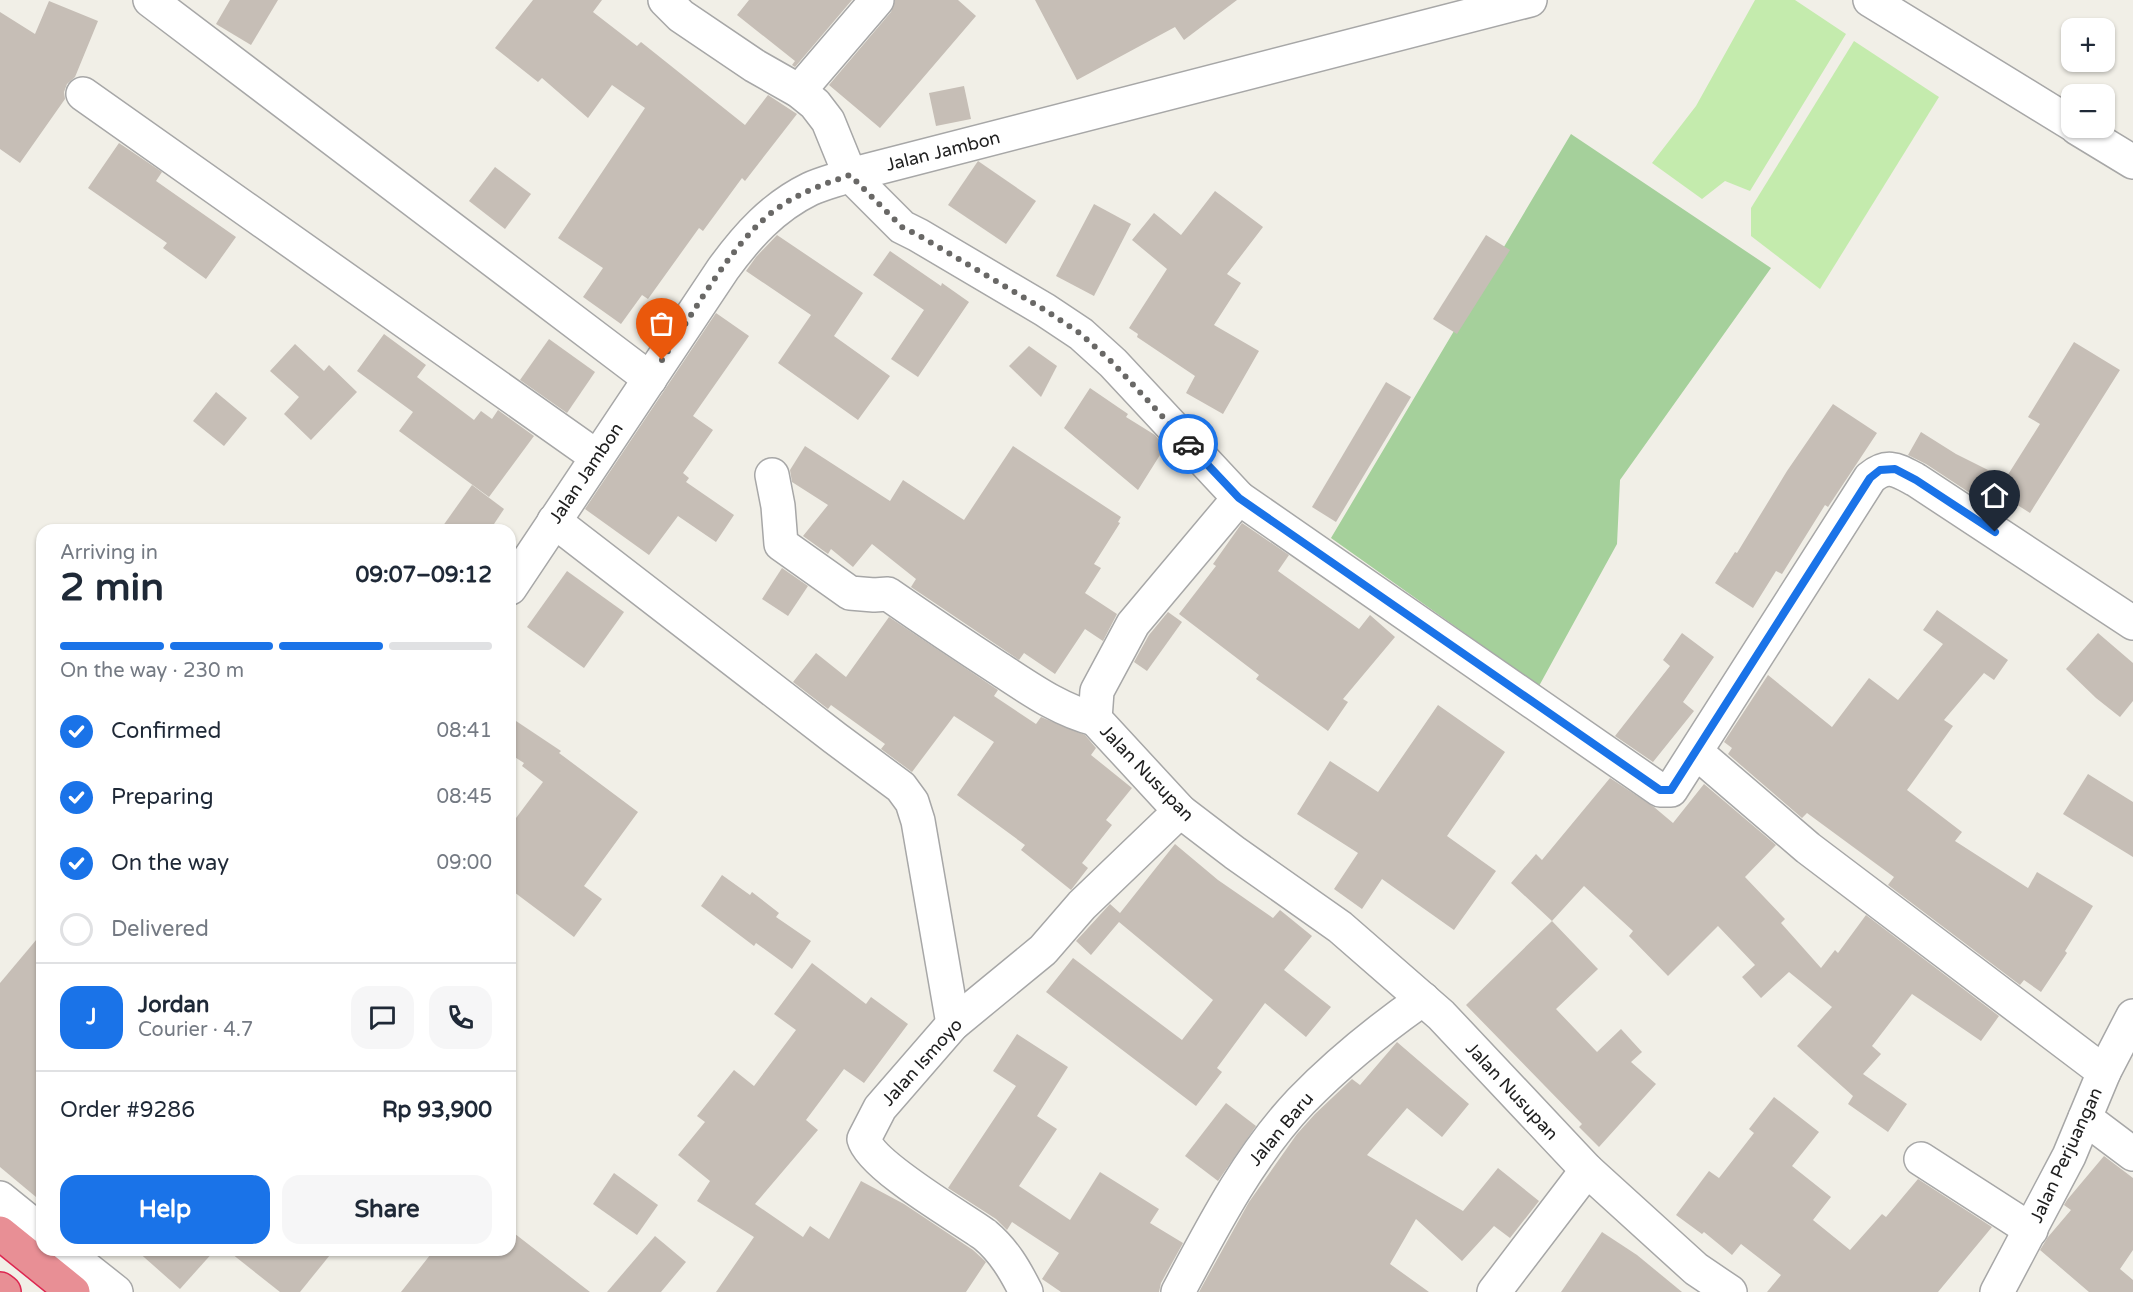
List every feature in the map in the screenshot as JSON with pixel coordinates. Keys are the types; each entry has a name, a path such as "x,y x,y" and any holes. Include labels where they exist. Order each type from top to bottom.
{"highway":[{"path":"0,1233 73,1292"},
{"path":"0,1289 4,1292"}],"street":[{"path":"150,0 650,378"},
{"path":"665,0 681,16 736,54 799,91 815,104 828,121 850,175 902,227 1045,310 1081,334 1113,363 1239,498 1660,790 1671,790 1870,478 1880,470 1895,469 1916,480 2133,623"},
{"path":"799,91 877,0"},
{"name":"Jalan Jambon","path":"516,579 746,237 775,210 810,190 850,175 1530,0"},
{"path":"1870,0 2061,117"},
{"path":"83,94 597,457"},
{"path":"2093,138 2133,162"},
{"path":"772,475 778,506 781,544 850,593 888,594 1052,702 1095,719"},
{"name":"Jalan Nusupan","path":"1239,498 1133,624 1097,691 1095,719 1180,811 1340,927 1441,1015 1587,1170 1696,1269 1730,1292"},
{"path":"554,521 901,787 912,801 918,821 953,1024"},
{"path":"1696,752 1808,848 2104,1072"},
{"name":"Jalan Ismoyo","path":"1026,1292 1014,1267 997,1245 986,1235 892,1172 865,1145 864,1139 880,1108 953,1024 1043,950 1082,905 1180,811"},
{"name":"Jalan Baru","path":"1178,1292 1247,1170 1301,1101 1357,1050 1423,999"},
{"name":"Jalan Perjuangan","path":"1997,1292 2069,1156 2104,1072 2133,1016"},
{"path":"2085,1118 2133,1154"},
{"path":"1921,1158 2031,1230"},
{"path":"1494,1292 1587,1170"},
{"path":"0,1198 36,1227"},
{"path":"71,1256 116,1292"}],"green space":[{"path":"1755,0 1795,0 1846,34 1750,191 1725,181 1702,199 1652,163 1696,106"},
{"path":"1854,41 1939,97 1820,289 1751,236 1751,208"},
{"path":"1571,134 1771,268 1620,480 1617,544 1539,686 1331,538"}],"building":[{"path":"230,0 278,0 251,45 216,24"},
{"path":"533,0 602,0 593,12 637,46 641,42 745,125 768,95 797,114 745,181 742,178 703,231 699,228 648,299 642,295 621,324 583,297 603,268 558,238 645,108 612,85 588,118 542,78 538,82 495,48"},
{"path":"749,0 852,0 795,67 792,65 795,61 737,15"},
{"path":"895,0 958,0 976,16 880,128 829,85 891,12"},
{"path":"1035,0 1237,0 1184,40 1175,27 1077,80"},
{"path":"49,1 98,21 75,77 67,84 64,92 65,99 20,163 0,149 0,12 35,34"},
{"path":"964,86 971,119 936,126 929,93"},
{"path":"119,143 162,172 156,181 236,237 206,279 163,248 167,243 88,188"},
{"path":"978,161 1036,201 1006,244 948,205"},
{"path":"495,167 531,194 505,229 469,201"},
{"path":"1215,191 1263,227 1227,274 1241,283 1214,325 1259,351 1223,414 1186,393 1195,376 1137,337 1138,334 1129,328 1167,269 1132,240 1154,213 1181,235"},
{"path":"1094,204 1131,224 1094,296 1056,276"},
{"path":"777,235 863,293 834,336 890,376 858,420 778,363 811,315 746,271"},
{"path":"1486,235 1510,250 1457,334 1433,319"},
{"path":"890,251 969,302 918,377 891,359 924,310 873,275"},
{"path":"716,313 749,336 693,416 713,430 683,473 689,478 686,482 734,515 716,542 678,516 649,555 585,509"},
{"path":"384,334 426,365 417,377 474,420 481,411 492,419 498,410 534,436 489,497 399,431 413,412 357,371"},
{"path":"549,339 595,372 567,413 520,380"},
{"path":"2074,342 2120,370 2030,513 1997,492 2040,424 2028,417"},
{"path":"295,344 324,371 329,365 357,392 311,440 284,414 299,397 270,371"},
{"path":"1029,346 1057,366 1041,397 1009,366"},
{"path":"1386,382 1411,397 1336,522 1312,507"},
{"path":"1090,388 1128,414 1126,417 1155,435 1165,447 1138,490 1064,428"},
{"path":"216,392 247,418 224,446 193,421"},
{"path":"1833,404 1877,433 1828,507 1825,505 1782,574 1776,571 1753,608 1715,583 1735,552 1737,553 1787,471"},
{"path":"1921,432 1956,454 1992,472 1973,495 1908,455"},
{"path":"805,446 890,501 903,480 964,520 1013,446 1121,517 1118,522 1120,523 1094,564 1101,568 1085,593 1117,614 1103,641 1085,629 1055,674 1024,653 1019,660 911,587 916,579 872,544 853,567 831,549 828,554 803,536 828,505 792,482 790,470"},
{"path":"472,485 504,509 494,524 444,524"},
{"path":"1242,523 1289,555 1278,571 1359,629 1370,615 1395,637 1343,699 1348,702 1328,731 1256,679 1259,675 1179,614 1216,566 1213,564"},
{"path":"782,568 808,586 788,616 762,599"},
{"path":"567,571 624,612 584,668 527,627"},
{"path":"1937,610 2008,660 1994,680 1984,673 1944,720 1953,726 1907,790 1962,832 1955,841 2028,888 2037,872 2093,906 2065,951 2067,953 2041,992 2024,980 2020,985 1888,885 1894,877 1807,813 1802,818 1728,754 1732,748 1724,742 1768,675 1832,727 1869,678 1898,700 1943,644 1923,630"},
{"path":"1168,612 1182,622 1147,671 1134,662 1149,635"},
{"path":"889,617 998,690 994,696 1036,724 1041,717 1085,735 1096,748 1091,755 1132,788 1106,820 1112,825 1082,863 1088,868 1071,890 1021,850 1025,845 957,795 994,742 954,716 912,772 881,749 885,744 831,705 828,709 793,682 816,653 846,677"},
{"path":"1682,633 1714,657 1683,702 1694,711 1653,762 1615,736 1670,666 1663,660"},
{"path":"2098,633 2133,663 2133,701 2120,717 2066,669"},
{"path":"1438,705 1505,752 1447,836 1496,871 1454,930 1382,879 1362,909 1334,889 1358,853 1297,814 1330,761 1378,792"},
{"path":"516,721 561,751 559,753 638,812 584,886 602,899 574,937 516,894 516,818 543,782 522,766 524,763 516,758"},
{"path":"2088,774 2133,802 2133,857 2063,814"},
{"path":"1610,778 1654,807 1673,823 1704,784 1776,845 1745,877 1785,919 1781,923 1821,968 1835,950 1838,953 1866,915 1999,1016 1981,1041 1912,994 1872,1046 1881,1054 1863,1074 1907,1104 1888,1132 1848,1104 1853,1096 1797,1046 1832,1007 1789,972 1761,998 1742,977 1755,965 1718,926 1668,976 1629,936 1633,931 1584,886 1552,921 1511,883 1536,854 1542,860"},
{"path":"1175,844 1218,880 1273,918 1280,910 1312,936 1284,970 1331,1007 1306,1037 1265,1003 1217,1068 1222,1072 1196,1106 1046,992 1073,958 1182,1040 1213,1000 1119,922 1091,955 1076,941 1110,904 1120,913"},
{"path":"722,875 750,895 752,892 779,913 776,917 811,941 792,969 756,943 754,946 701,906"},
{"path":"1552,921 1598,969 1556,1009 1597,1052 1621,1029 1642,1052 1631,1062 1656,1084 1599,1147 1579,1127 1582,1124 1466,1005"},
{"path":"36,940 36,1197 0,1167 0,983"},
{"path":"812,963 866,1004 871,997 908,1024 864,1083 844,1069 806,1120 818,1130 755,1204 803,1237 810,1226 829,1239 861,1181 904,1204 973,1250 986,1262 966,1292 716,1292 754,1237 697,1201 710,1181 678,1155 705,1122 697,1116 734,1070 754,1086 796,1030 774,1014"},
{"path":"1017,1034 1068,1067 1037,1116 1057,1129 1019,1186 1070,1220 1100,1172 1159,1209 1150,1223 1183,1243 1161,1283 1159,1292 1061,1292 1042,1279 1059,1253 1012,1222 1007,1230 996,1219 948,1188 1016,1086 993,1071"},
{"path":"1397,1042 1469,1104 1442,1137 1407,1108 1367,1155 1463,1211 1498,1168 1539,1201 1510,1238 1494,1226 1462,1261 1416,1219 1390,1264 1429,1292 1199,1292 1249,1202 1297,1134 1352,1079 1360,1085"},
{"path":"1774,1097 1819,1132 1792,1166 1831,1197 1813,1220 1850,1250 1882,1214 1886,1217 1918,1179 1992,1227 1938,1292 1767,1292 1781,1275 1741,1244 1732,1255 1704,1232 1702,1234 1676,1215 1709,1171 1719,1178 1754,1133 1749,1129"},
{"path":"1226,1103 1256,1126 1218,1181 1185,1156"},
{"path":"2104,1156 2133,1178 2133,1250 2120,1269 2133,1280 2133,1292 2089,1292 2040,1250 2071,1210 2064,1205 2067,1200"},
{"path":"614,1173 658,1205 637,1235 593,1204"},
{"path":"1602,1232 1637,1255 1682,1292 1561,1292"},
{"path":"516,1235 590,1292 401,1292 429,1256 516,1256"},
{"path":"655,1236 686,1262 661,1292 607,1292"},
{"path":"143,1256 210,1256 180,1289"},
{"path":"235,1256 329,1256 300,1292 280,1292"}],"way so far":[{"path":"662,360 746,237 775,210 810,190 850,175 902,227 1045,310 1081,334 1113,363 1188,444"}],"route":[{"path":"1188,444 1239,498 1660,790 1671,790 1870,478 1880,470 1895,469 1916,480 1995,532"}]}
